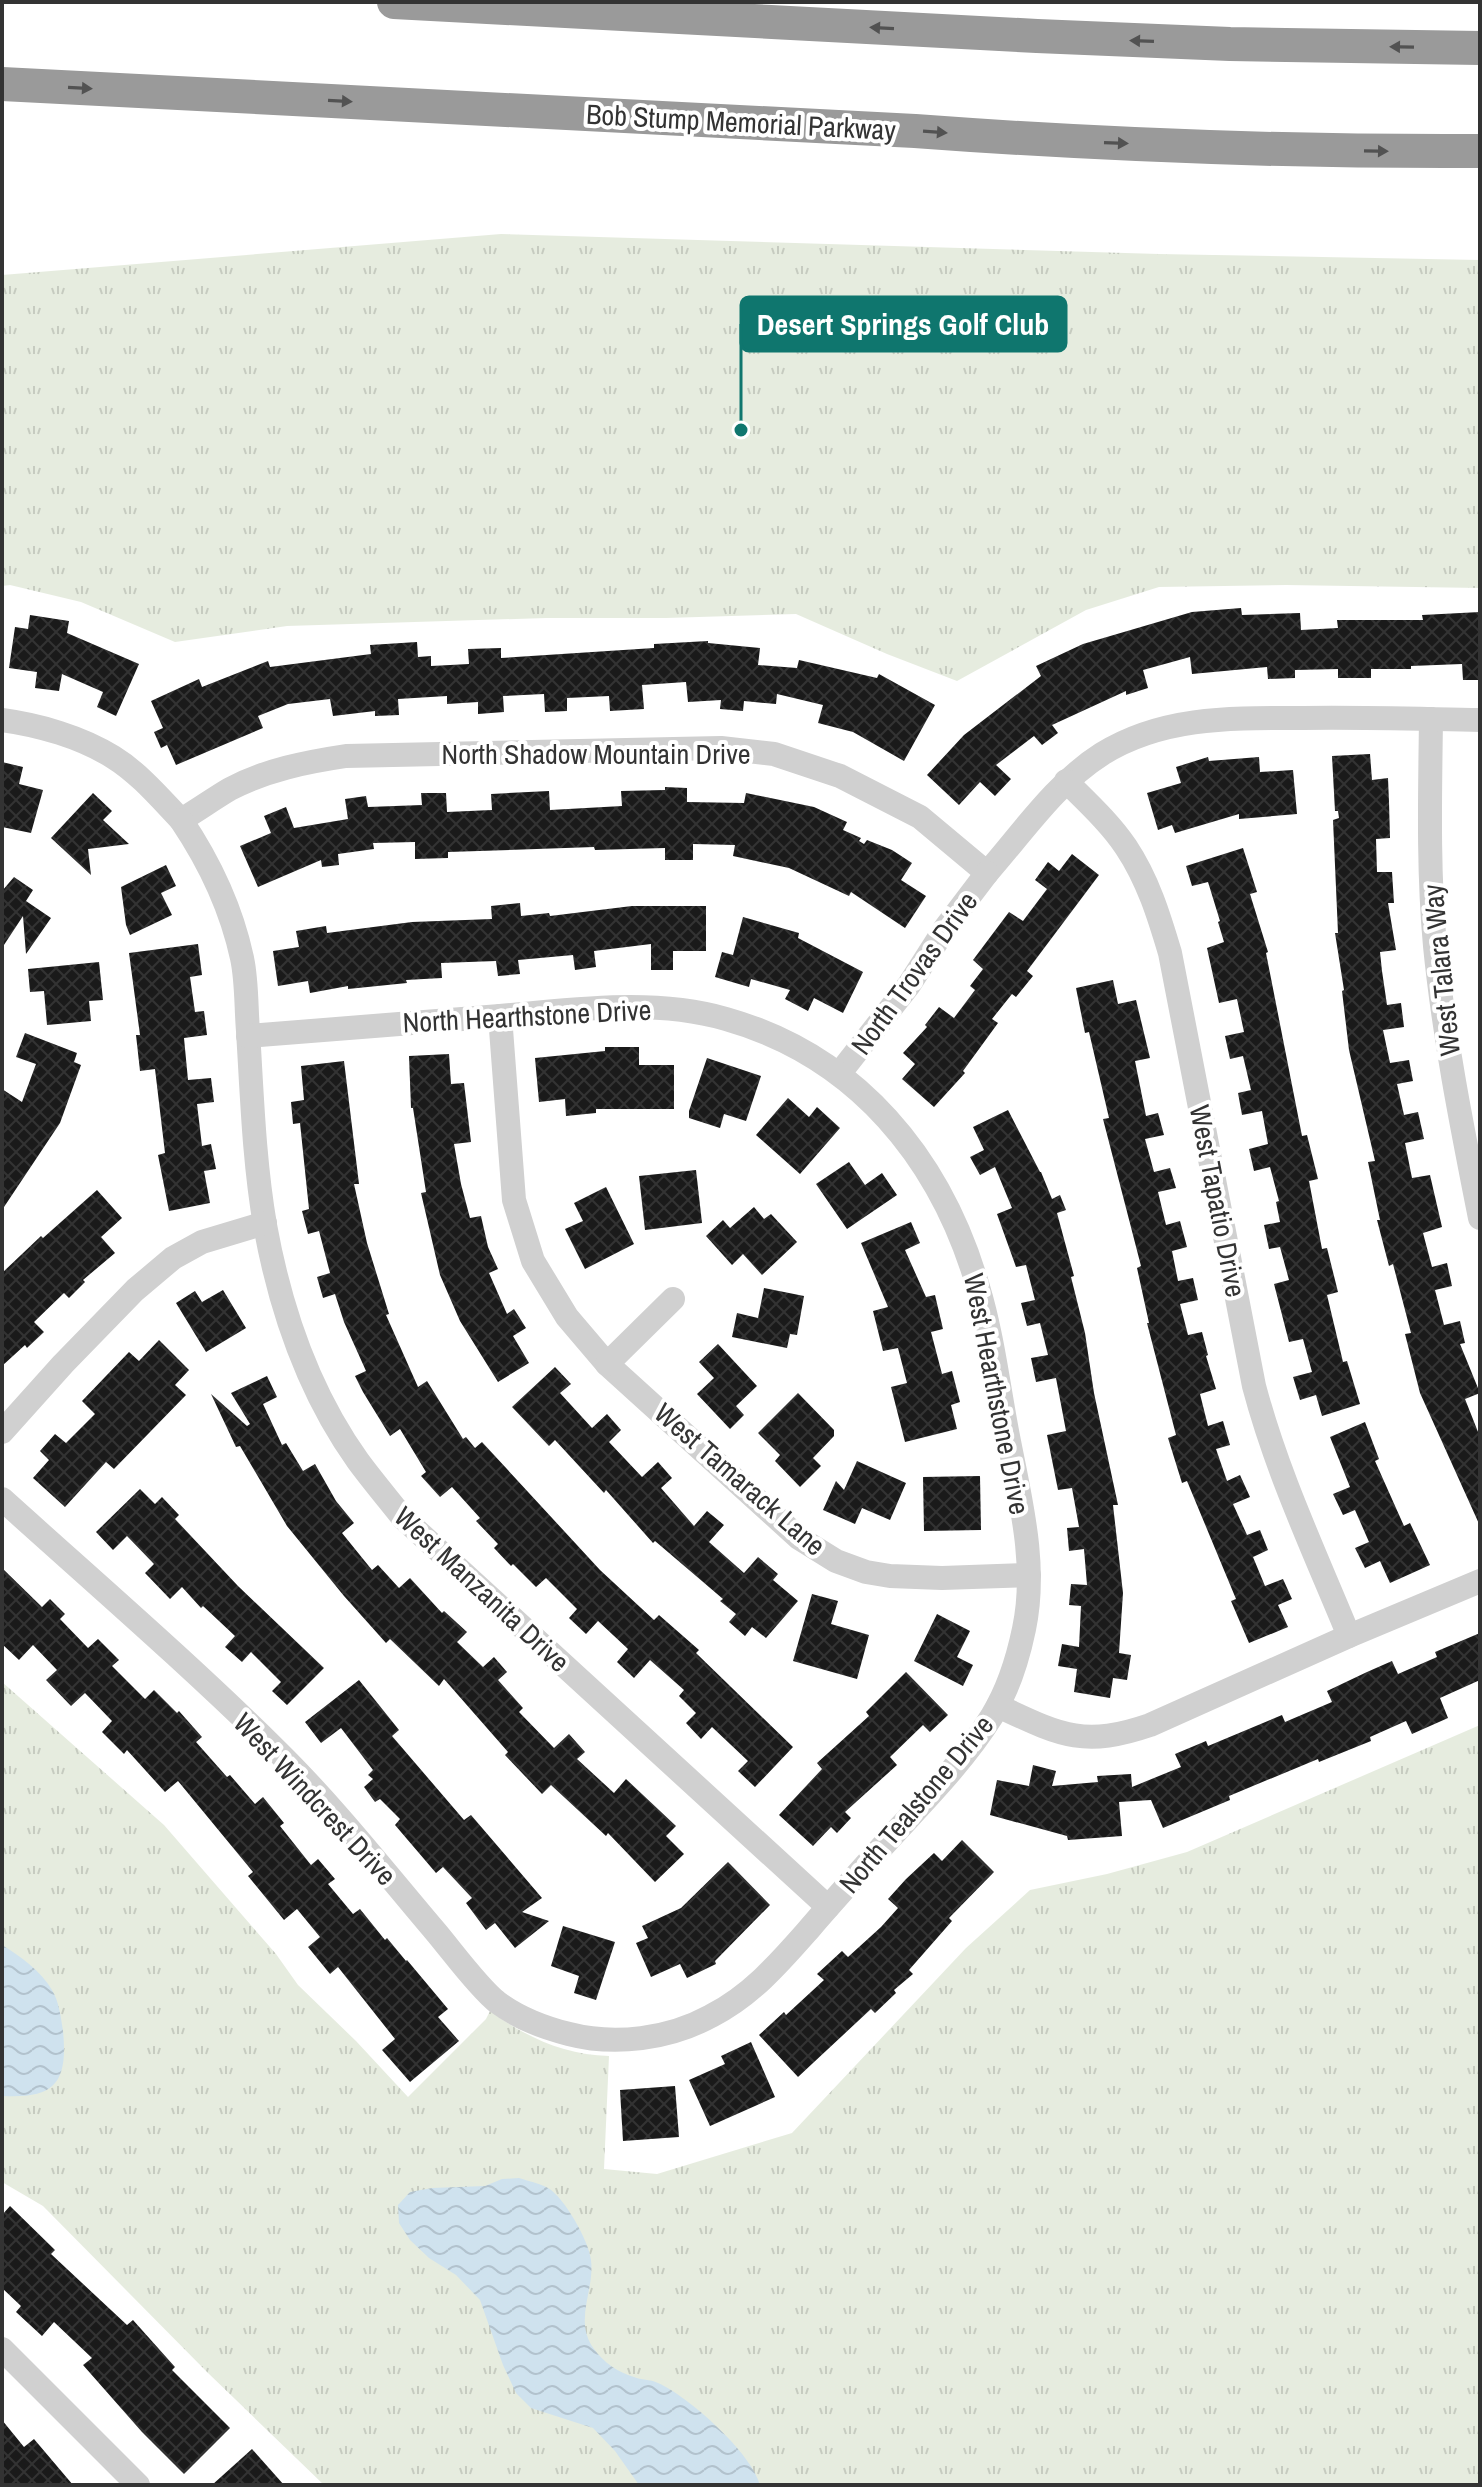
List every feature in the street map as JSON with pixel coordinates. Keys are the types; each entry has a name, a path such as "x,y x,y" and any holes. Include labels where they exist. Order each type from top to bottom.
{"highway":[{"path":"394,2 1037,36 1230,44 1480,48"},
{"name":"Bob Stump Memorial Parkway","path":"2,84 1038,140 1241,148 1480,151"}],"street":[{"path":"987,873 1066,781 1101,755 1127,741 1163,728 1215,718 1480,720"},
{"name":"West Talara Way","path":"1431,719 1431,879 1435,945 1451,1065 1480,1218"},
{"path":"2,720 43,728 113,757 150,788 181,820"},
{"name":"North Shadow Mountain Drive","path":"181,820 266,774 346,756 721,748 774,754 840,776 920,817 987,873"},
{"name":"West Tapatio Drive","path":"1066,781 1126,846 1156,908 1170,953 1262,1414 1283,1479 1349,1636"},
{"name":"West Manzanita Drive","path":"181,820 215,875 243,961 254,1133 265,1223 280,1291 294,1339 319,1395 356,1459 403,1518 828,1907"},
{"name":"North Trovas Drive","path":"839,1074 909,985 946,927 987,873"},
{"name":"North Hearthstone Drive","path":"248,1036 589,1008 662,1008 728,1019 769,1033 819,1059 839,1074"},
{"name":"West Tamarack Lane","path":"500,1016 514,1200 533,1261 567,1317 607,1364 799,1538 836,1561 866,1572 890,1576 1029,1575"},
{"name":"West Hearthstone Drive","path":"839,1074 898,1128 930,1172 952,1213 981,1294 1027,1541 1029,1575 1026,1624 1013,1670 998,1706"},
{"path":"2,1432 135,1290 173,1258 202,1242 265,1223"},
{"path":"607,1364 673,1299"},
{"name":"West Windcrest Drive","path":"2,1499 278,1753 495,2000 536,2023 569,2034 608,2042 651,2037"},
{"name":"North Tealstone Drive","path":"651,2037 705,2020 730,2006 764,1980 958,1761 998,1706 1045,1728 1071,1736 1094,1738 1121,1735 1480,1581"},
{"path":"2,2349 138,2485"}],"green space":[{"path":"501,234 1159,254 1480,260 1480,588 1159,587 1086,610 957,681 796,614 287,626 175,642 81,602 10,585 2,586 2,275"},
{"path":"2,1682 164,1825 276,1954 298,1985 408,2097 486,2019 490,2011 546,2043 576,2052 609,2056 604,2169 657,2174 792,2133 966,1948 1030,1890 1107,1874 1187,1852 1480,1725 1480,2485 324,2485 43,2206 2,2182"}],"water":[{"path":"2,1945 42,1976 54,1994 59,2010 64,2049 60,2075 54,2084 35,2094 2,2096"},
{"path":"519,2178 545,2186 554,2193 575,2220 586,2242 591,2272 585,2327 594,2349 607,2363 622,2372 671,2390 701,2413 745,2457 760,2485 639,2485 615,2451 593,2428 531,2408 516,2393 480,2300 456,2275 429,2258 410,2240 399,2223 398,2205 410,2192 485,2186 502,2179"}],"building":[{"path":"1241,608 1242,615 1300,613 1301,630 1338,628 1337,620 1423,620 1422,615 1480,612 1480,680 1463,680 1462,664 1371,669 1371,678 1338,678 1338,669 1295,670 1295,678 1268,679 1267,667 1192,674 1190,657 1143,670 1148,688 1126,695 1126,691 1052,725 1058,733 1042,745 1034,736 996,765 1011,779 995,796 980,782 959,805 927,775 964,735 1041,676 1036,666 1083,644 1192,612"},
{"path":"30,615 69,621 67,633 139,664 116,716 97,707 103,692 62,674 59,691 35,688 37,672 9,668 15,627 28,629"},
{"path":"708,641 760,648 758,665 797,668 799,660 877,678 879,674 935,705 904,761 853,732 818,723 823,705 777,694 776,704 744,701 743,711 720,709 721,700 688,702 686,682 642,685 644,709 610,711 609,696 567,698 567,711 545,712 544,694 503,696 504,712 478,714 478,702 447,704 447,696 398,699 399,715 375,716 375,711 333,716 330,699 288,704 258,716 263,728 176,765 167,745 161,748 154,732 163,728 151,701 199,679 202,687 268,661 270,667 371,654 370,645 417,642 418,657 431,656 431,666 469,664 468,649 501,648 501,658 654,648 654,644"},
{"path":"1370,754 1372,780 1388,778 1390,838 1376,839 1377,872 1392,872 1394,903 1388,903 1396,950 1380,952 1382,971 1387,1005 1401,1003 1404,1027 1383,1030 1390,1063 1409,1060 1413,1081 1397,1084 1404,1115 1418,1112 1424,1139 1405,1143 1412,1178 1430,1175 1442,1227 1423,1233 1432,1267 1447,1263 1452,1286 1435,1290 1444,1325 1460,1321 1465,1343 1460,1344 1480,1393 1465,1399 1480,1437 1480,1526 1420,1393 1405,1334 1411,1333 1393,1264 1389,1266 1377,1220 1380,1220 1368,1162 1375,1161 1349,1050 1335,933 1338,933 1333,820 1339,818 1338,811 1335,811 1332,756"},
{"path":"1208,757 1209,761 1259,757 1260,772 1293,770 1297,814 1239,819 1239,814 1175,833 1172,825 1158,830 1147,793 1181,783 1176,767"},
{"path":"2,762 23,767 19,784 43,790 31,833 2,827"},
{"path":"665,787 687,788 687,802 744,803 746,793 814,807 847,822 843,830 861,838 859,841 864,844 867,840 892,850 912,863 901,880 926,896 905,928 851,892 849,896 789,868 733,856 735,845 693,844 693,860 665,860 665,848 595,850 594,847 448,852 448,858 415,859 415,842 373,843 374,849 338,854 339,865 322,867 321,860 258,887 240,846 271,833 264,816 286,807 294,828 348,819 345,799 366,796 368,807 422,805 421,793 446,793 447,812 492,810 491,794 549,791 550,810 622,806 621,791 665,790"},
{"path":"93,793 112,811 103,820 129,844 88,849 91,875 51,838"},
{"path":"1243,848 1257,892 1250,894 1268,952 1302,1136 1307,1135 1318,1179 1309,1181 1322,1249 1327,1248 1338,1292 1327,1295 1343,1362 1347,1361 1360,1404 1322,1416 1316,1395 1300,1400 1293,1377 1312,1372 1303,1339 1289,1342 1274,1284 1289,1280 1280,1247 1269,1249 1264,1225 1280,1222 1276,1202 1279,1201 1270,1167 1254,1171 1249,1149 1268,1144 1262,1111 1242,1115 1238,1093 1251,1090 1243,1056 1230,1059 1225,1036 1244,1032 1237,999 1219,1003 1207,948 1224,942 1220,921 1208,882 1192,886 1186,866"},
{"path":"1072,854 1099,875 1027,971 1033,976 1016,997 1012,994 992,1019 998,1023 963,1071 965,1073 934,1107 902,1079 915,1064 903,1053 927,1027 925,1025 939,1007 954,1018 975,990 970,986 983,969 973,960 1009,912 1023,921 1047,889 1035,880 1048,862 1059,871"},
{"path":"166,865 176,886 161,893 172,915 130,935 121,887"},
{"path":"14,877 33,890 26,901 51,918 26,954 23,916 2,948 2,891"},
{"path":"520,903 521,916 549,913 550,916 632,906 706,906 706,951 673,951 673,970 651,970 651,944 594,951 596,967 575,970 573,955 518,960 520,974 498,976 496,961 441,963 442,978 406,980 407,983 348,989 348,986 310,993 308,981 278,986 273,951 299,947 296,931 326,926 327,933 412,922 492,919 491,906"},
{"path":"743,917 799,933 798,938 863,972 843,1013 814,998 808,1011 785,999 790,990 751,979 749,987 715,977 722,952 733,955"},
{"path":"198,944 202,975 190,977 195,1012 204,1011 207,1035 184,1038 188,1080 211,1078 214,1102 197,1104 202,1146 211,1144 216,1169 204,1171 210,1203 169,1211 158,1155 165,1153 155,1069 140,1071 136,1035 140,1035 129,953"},
{"path":"99,962 103,1000 89,1001 91,1021 47,1025 44,991 30,992 28,969"},
{"path":"1113,980 1118,1004 1136,1000 1150,1058 1135,1061 1146,1116 1158,1113 1164,1135 1145,1139 1154,1172 1170,1168 1176,1188 1158,1192 1166,1225 1180,1221 1187,1247 1172,1251 1178,1281 1193,1278 1198,1300 1180,1304 1188,1335 1202,1332 1216,1389 1200,1394 1208,1426 1223,1421 1230,1445 1216,1449 1227,1481 1240,1475 1250,1497 1233,1504 1247,1535 1260,1530 1268,1550 1253,1557 1265,1586 1283,1579 1292,1599 1278,1605 1288,1627 1249,1643 1231,1601 1236,1599 1187,1481 1182,1483 1168,1438 1176,1435 1147,1323 1137,1268 1141,1266 1103,1119 1109,1118 1076,988"},
{"path":"25,1033 77,1053 74,1062 81,1065 60,1123 2,1210 2,1089 22,1102 36,1064 16,1057"},
{"path":"605,1047 639,1047 639,1065 674,1065 674,1109 596,1109 596,1113 566,1116 565,1099 539,1102 535,1058 605,1051"},
{"path":"449,1054 451,1084 464,1083 471,1142 454,1144 470,1218 481,1216 488,1247 498,1269 489,1273 507,1314 514,1309 526,1328 513,1336 529,1363 498,1382 460,1321 440,1275 421,1193 426,1192 411,1108 409,1056"},
{"path":"707,1058 761,1076 746,1121 724,1114 720,1128 689,1118"},
{"path":"344,1061 359,1184 354,1184 367,1243 389,1314 386,1315 418,1387 427,1381 463,1439 466,1437 475,1448 482,1442 600,1570 654,1620 659,1615 699,1650 696,1653 793,1747 755,1787 738,1771 748,1761 712,1727 701,1739 686,1723 696,1713 679,1696 684,1690 650,1660 634,1678 617,1662 628,1649 598,1621 586,1634 569,1618 577,1609 546,1578 536,1587 513,1564 511,1566 494,1548 498,1544 476,1521 480,1518 452,1487 440,1497 421,1476 426,1472 400,1429 390,1436 363,1392 355,1376 366,1371 335,1294 323,1298 317,1277 330,1273 319,1231 308,1234 302,1211 309,1209 300,1123 293,1124 291,1102 304,1100 301,1066"},
{"path":"788,1098 809,1117 817,1107 840,1128 800,1174 756,1135"},
{"path":"1008,1110 1052,1199 1060,1195 1066,1210 1057,1213 1074,1276 1071,1277 1085,1333 1094,1393 1118,1505 1113,1505 1123,1593 1119,1653 1131,1655 1127,1680 1113,1678 1110,1698 1074,1692 1077,1669 1058,1666 1062,1644 1079,1647 1081,1606 1069,1605 1071,1584 1087,1585 1084,1549 1069,1551 1067,1528 1079,1527 1072,1488 1058,1490 1047,1435 1066,1431 1056,1378 1036,1382 1031,1358 1048,1355 1040,1323 1027,1326 1021,1303 1035,1300 1026,1265 1016,1267 997,1214 1012,1208 995,1167 980,1175 970,1157 984,1150 973,1127"},
{"path":"849,1162 865,1185 882,1173 897,1195 847,1229 816,1184"},
{"path":"696,1170 702,1223 645,1230 639,1176"},
{"path":"606,1187 634,1244 585,1269 565,1229 583,1221 574,1203"},
{"path":"97,1190 122,1218 101,1237 115,1253 83,1280 85,1282 69,1298 64,1293 34,1322 44,1332 2,1366 2,1273"},
{"path":"754,1207 764,1219 771,1214 797,1242 762,1275 743,1254 732,1265 706,1236 723,1220 730,1228"},
{"path":"911,1222 920,1243 905,1250 926,1297 935,1295 943,1329 931,1332 942,1374 952,1371 960,1402 951,1405 957,1429 905,1442 891,1387 907,1383 898,1348 883,1351 873,1311 888,1307 861,1243"},
{"path":"764,1288 804,1296 797,1335 790,1334 787,1348 732,1337 737,1313 758,1318"},
{"path":"223,1290 246,1328 206,1352 176,1303 195,1291 202,1302"},
{"path":"159,1340 189,1370 175,1385 186,1395 114,1469 106,1462 65,1507 33,1478 49,1460 40,1451 55,1434 66,1443 95,1414 82,1401 129,1352 139,1361"},
{"path":"718,1344 757,1386 736,1406 744,1415 730,1429 697,1394 714,1378 699,1362"},
{"path":"555,1367 571,1384 560,1393 592,1428 607,1414 621,1430 609,1442 642,1477 658,1462 672,1478 661,1488 694,1526 707,1511 724,1525 709,1542 744,1573 758,1557 778,1574 773,1580 798,1601 766,1638 752,1627 745,1636 729,1622 736,1614 720,1601 723,1599 655,1541 653,1543 606,1490 604,1493 555,1440 549,1446 512,1407"},
{"path":"267,1376 277,1397 263,1404 282,1445 286,1443 303,1471 315,1464 336,1501 354,1523 342,1533 372,1570 378,1565 399,1588 410,1578 442,1613 444,1611 467,1632 457,1642 483,1667 494,1657 507,1672 498,1680 523,1708 519,1712 554,1748 569,1734 585,1752 577,1759 614,1793 626,1779 676,1826 666,1836 684,1854 655,1882 608,1833 606,1836 551,1785 542,1794 505,1755 508,1752 444,1679 439,1686 390,1639 386,1643 287,1526 240,1446 236,1447 211,1394 247,1426 250,1424 231,1393"},
{"path":"798,1393 834,1430 834,1436 813,1458 821,1466 800,1487 775,1461 780,1455 758,1433"},
{"path":"1365,1422 1379,1459 1375,1461 1404,1526 1410,1523 1430,1565 1390,1583 1380,1561 1365,1568 1355,1548 1369,1542 1355,1510 1343,1515 1333,1494 1350,1487 1330,1437"},
{"path":"857,1461 906,1483 890,1520 862,1508 855,1524 823,1510 836,1481 844,1490"},
{"path":"980,1476 981,1530 924,1531 923,1477"},
{"path":"140,1489 155,1504 162,1497 179,1515 175,1519 238,1586 324,1668 287,1705 272,1691 281,1682 251,1652 242,1662 225,1647 235,1636 203,1606 201,1608 182,1587 170,1599 145,1573 154,1564 127,1536 113,1550 96,1532"},
{"path":"2,1568 42,1607 50,1599 65,1614 60,1619 88,1648 98,1639 119,1660 112,1666 145,1699 154,1690 177,1713 179,1711 202,1737 196,1742 255,1804 263,1797 284,1823 280,1826 311,1865 318,1859 335,1879 328,1884 353,1914 360,1909 448,2009 438,2017 459,2041 410,2082 382,2050 395,2039 338,1967 330,1974 308,1947 320,1937 297,1909 284,1920 248,1876 253,1872 178,1781 165,1792 127,1750 124,1754 102,1732 112,1721 85,1693 71,1706 46,1680 57,1670 33,1645 19,1660 2,1644"},
{"path":"812,1594 838,1601 831,1624 869,1635 857,1679 793,1661"},
{"path":"937,1614 970,1631 957,1657 973,1665 963,1686 914,1661"},
{"path":"1480,1633 1480,1680 1440,1698 1448,1718 1412,1734 1406,1721 1370,1737 1371,1741 1229,1796 1230,1800 1163,1828 1151,1800 1119,1802 1122,1836 1068,1840 1067,1836 990,1815 997,1780 1029,1786 1033,1765 1056,1771 1052,1786 1098,1782 1097,1776 1131,1774 1132,1787 1181,1767 1175,1754 1206,1741 1208,1746 1282,1715 1285,1722 1332,1702 1327,1691 1367,1672 1392,1661 1398,1674 1437,1657 1435,1652"},
{"path":"906,1672 948,1715 930,1732 923,1725 890,1757 897,1765 845,1812 851,1818 837,1833 831,1827 813,1846 779,1815 822,1769 817,1763 869,1716 866,1712"},
{"path":"359,1680 399,1730 392,1736 464,1820 471,1815 542,1898 522,1912 549,1921 515,1948 495,1923 486,1930 466,1903 472,1898 443,1867 436,1873 395,1825 400,1819 380,1799 375,1802 364,1787 373,1779 368,1775 373,1770 341,1728 321,1743 305,1722"},
{"path":"962,1840 994,1872 949,1918 952,1921 909,1970 913,1974 894,1990 896,1993 875,2013 871,2009 798,2077 759,2035 824,1980 817,1974 842,1951 848,1957 881,1927 898,1908 888,1899 906,1879 934,1853 942,1861"},
{"path":"728,1862 770,1905 715,1961 716,1964 687,1978 680,1964 651,1977 636,1943 648,1938 642,1926 681,1908"},
{"path":"563,1926 615,1942 596,2000 574,1993 579,1976 551,1966"},
{"path":"751,2042 775,2097 710,2126 689,2080 725,2064 721,2056"},
{"path":"675,2086 679,2137 623,2141 620,2090"},
{"path":"10,2206 55,2250 51,2254 127,2325 133,2320 175,2367 172,2370 230,2428 184,2474 83,2365 92,2358 54,2322 42,2336 16,2312 21,2306 2,2288 2,2215"},
{"path":"2,2420 24,2447 34,2439 73,2485 2,2485"},
{"path":"252,2449 284,2485 212,2485"}],"place":[{"name":"Desert Springs Golf Club","path":"741,430"}]}
